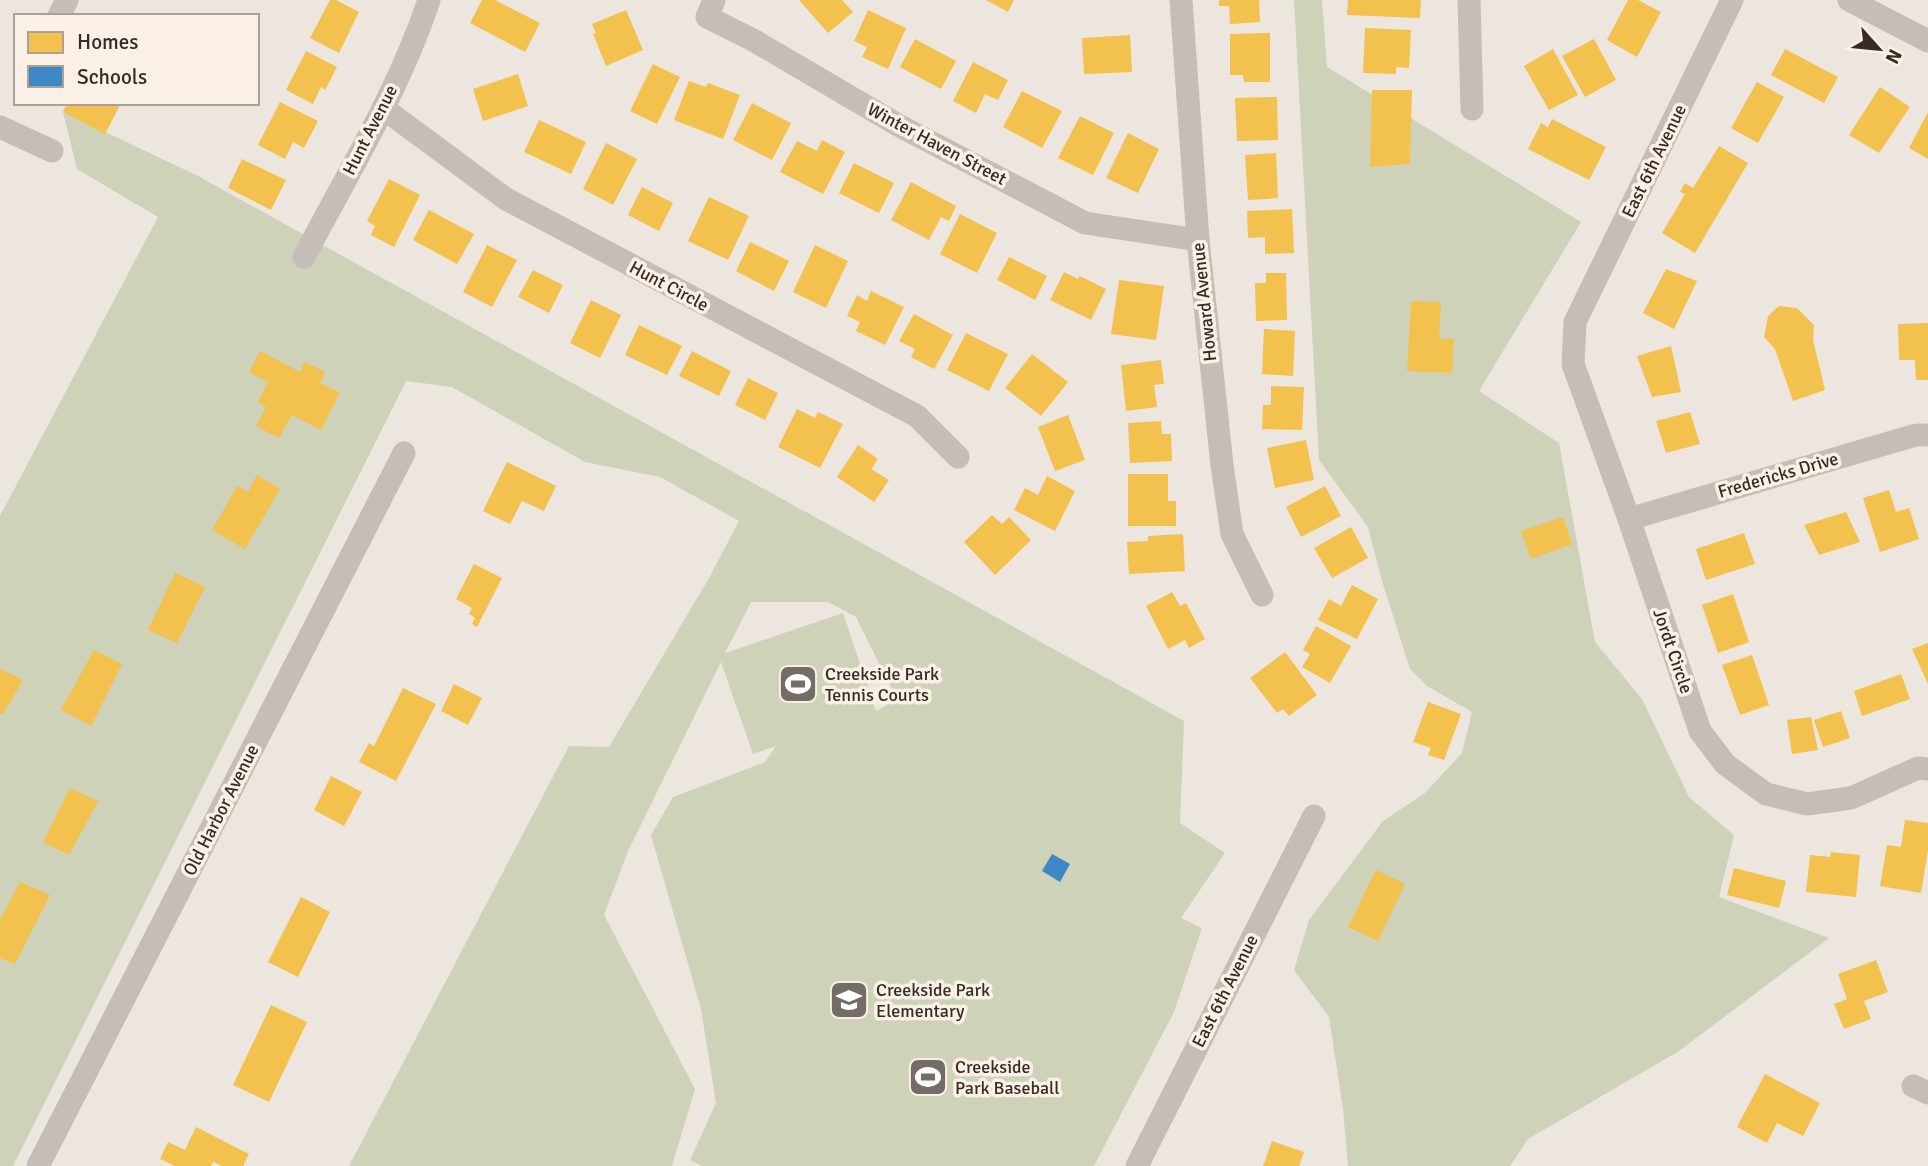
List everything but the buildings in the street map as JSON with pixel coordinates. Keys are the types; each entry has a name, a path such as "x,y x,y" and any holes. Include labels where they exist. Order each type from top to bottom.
{"street":[{"name":"Hunt Avenue","path":"304,257 383,108 418,34 429,0"},
{"name":"Winter Haven Street","path":"714,0 707,17 753,40 898,125 1085,223 1198,240"},
{"name":"Howard Avenue","path":"1181,0 1198,240 1220,452 1232,534 1262,595"},
{"path":"1469,0 1472,109"},
{"name":"East 6th Avenue","path":"1575,322 1732,0"},
{"path":"1849,0 1928,41"},
{"name":"Hunt Circle","path":"383,108 506,199 917,416 958,457"},
{"path":"0,127 52,151"},
{"name":"Jordt Circle","path":"1575,322 1573,364 1629,519 1700,732 1725,764 1766,794 1807,804 1851,798 1918,768 1928,769"},
{"name":"Fredericks Drive","path":"1629,519 1891,442 1916,435 1928,435"},
{"name":"Old Harbor Avenue","path":"38,1166 404,453"},
{"name":"East 6th Avenue","path":"1137,1166 1314,816"}],"green space":[{"path":"1294,0 1322,0 1327,67 1581,222 1479,391 1559,443 1595,642 1642,699 1689,797 1734,835 1719,897 1829,938 1679,1051 1528,1139 1510,1166 1348,1166 1343,1109 1329,1017 1294,970 1309,920 1383,821 1425,793 1462,753 1472,712 1427,686 1410,669 1368,527 1319,460"},
{"path":"63,112 196,175 1184,721 1180,823 1225,853 1181,918 1202,928 1174,1012 1094,1166 702,1166 690,1160 716,1103 701,1009 651,835 673,797 765,762 776,746 753,754 721,662 628,851 604,915 695,1089 672,1166 349,1166 569,746 609,747 709,578 739,521 660,477 585,462 452,387 406,381 13,1166 0,1166 0,516 158,217 77,169","holes":["751,602 828,602 856,617 897,699 876,711 843,613 725,653"]}],"place":[{"name":"Creekside Park Tennis Courts","path":"798,684"},
{"name":"Creekside Park Elementary","path":"849,1000"},
{"name":"Creekside Park Baseball","path":"928,1077"}]}
